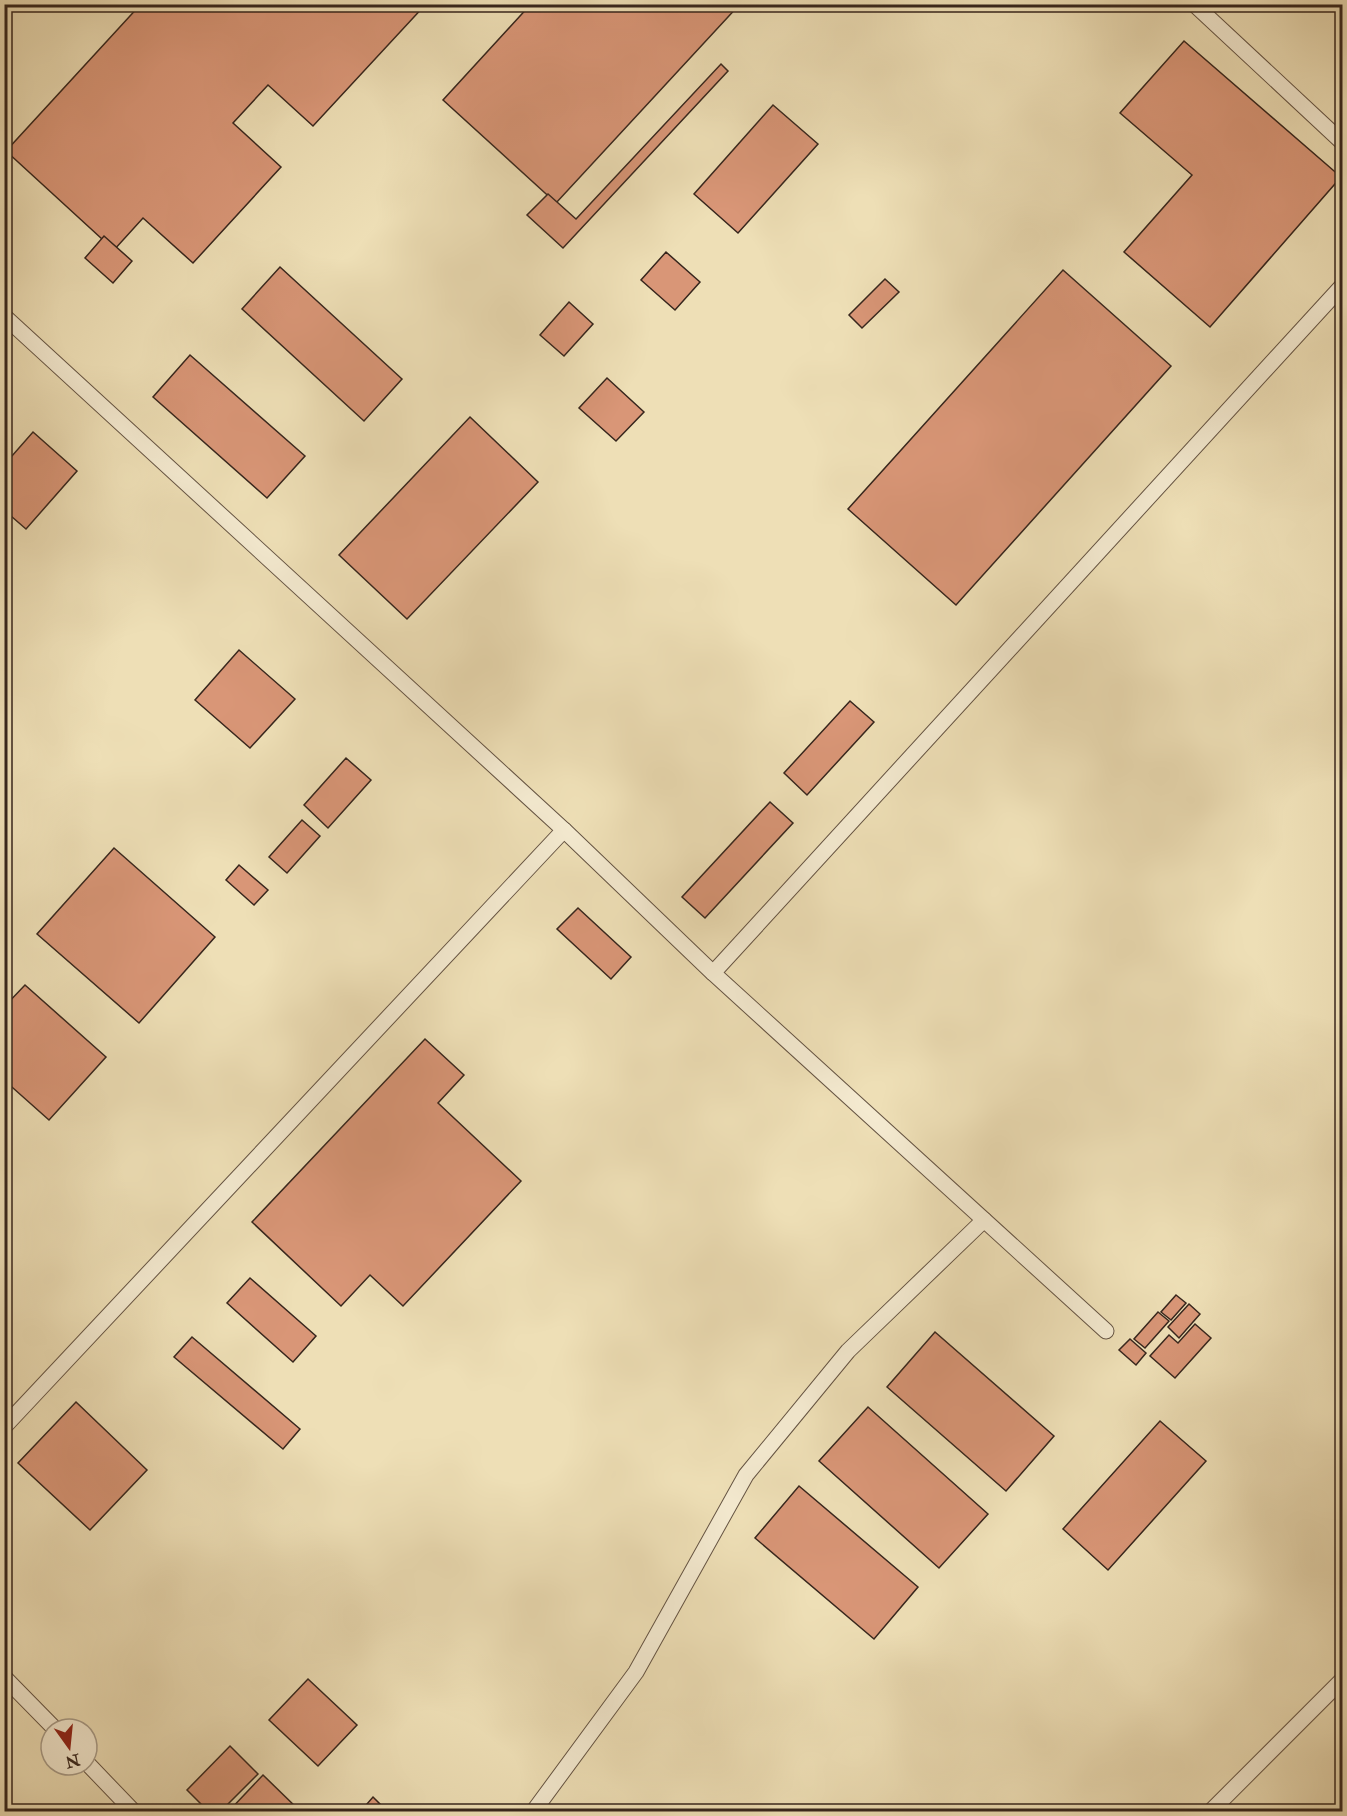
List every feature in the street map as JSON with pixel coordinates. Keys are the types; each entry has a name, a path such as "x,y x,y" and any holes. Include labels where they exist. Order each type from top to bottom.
{"lane":[{"path":"1194,4 1342,142"},
{"path":"713,973 1342,286"},
{"path":"4,316 564,830 713,973 1106,1331"},
{"path":"4,1427 564,830"},
{"path":"533,1812 636,1672 746,1475 848,1351 984,1220"},
{"path":"4,1677 42,1717"},
{"path":"1210,1812 1342,1680"},
{"path":"99,1776 134,1812"}],"building":[{"path":"141,4 426,4 313,126 268,85 233,123 281,167 193,263 143,218 114,250 6,151"},
{"path":"531,4 740,4 556,203 443,100"},
{"path":"1184,41 1341,177 1210,327 1124,252 1192,175 1120,113"},
{"path":"721,64 728,71 563,248 527,215 548,194 576,219"},
{"path":"773,105 818,144 738,233 694,194"},
{"path":"104,236 132,261 113,283 85,258"},
{"path":"666,252 700,282 675,310 641,280"},
{"path":"280,267 402,379 364,421 242,309"},
{"path":"1063,270 1171,366 956,605 848,509"},
{"path":"885,279 899,292 862,328 849,315"},
{"path":"569,302 593,324 564,356 540,335"},
{"path":"190,355 305,456 267,498 153,397"},
{"path":"607,378 644,412 616,441 579,408"},
{"path":"470,417 538,482 407,619 339,555"},
{"path":"33,432 77,471 26,529 4,510 4,465"},
{"path":"239,650 295,699 250,748 195,700"},
{"path":"850,701 874,722 807,795 784,773"},
{"path":"346,758 371,780 328,828 304,805"},
{"path":"770,802 793,823 705,918 682,897"},
{"path":"302,820 320,836 287,873 269,857"},
{"path":"114,848 215,937 139,1023 37,934"},
{"path":"239,865 268,890 254,905 226,880"},
{"path":"578,908 631,957 611,979 557,929"},
{"path":"25,985 106,1057 49,1120 4,1080 4,1007"},
{"path":"425,1039 464,1075 438,1103 521,1181 403,1306 370,1275 341,1306 252,1222"},
{"path":"250,1278 316,1336 293,1362 227,1303"},
{"path":"1176,1295 1186,1303 1171,1320 1161,1312"},
{"path":"1189,1304 1200,1314 1179,1338 1168,1327"},
{"path":"1158,1312 1169,1321 1145,1348 1134,1339"},
{"path":"1195,1324 1211,1338 1175,1378 1150,1356 1169,1335 1178,1343"},
{"path":"935,1332 1054,1436 1006,1491 887,1387"},
{"path":"192,1337 300,1429 283,1449 174,1357"},
{"path":"1130,1339 1146,1353 1136,1365 1119,1350"},
{"path":"76,1402 147,1470 90,1530 18,1463"},
{"path":"868,1407 988,1514 939,1568 819,1461"},
{"path":"1160,1421 1206,1461 1108,1570 1063,1529"},
{"path":"799,1486 918,1587 874,1639 755,1538"},
{"path":"308,1679 357,1725 318,1766 269,1720"},
{"path":"230,1746 258,1774 220,1812 209,1812 187,1790"},
{"path":"263,1775 301,1812 228,1812"},
{"path":"373,1797 388,1812 360,1812"}]}
